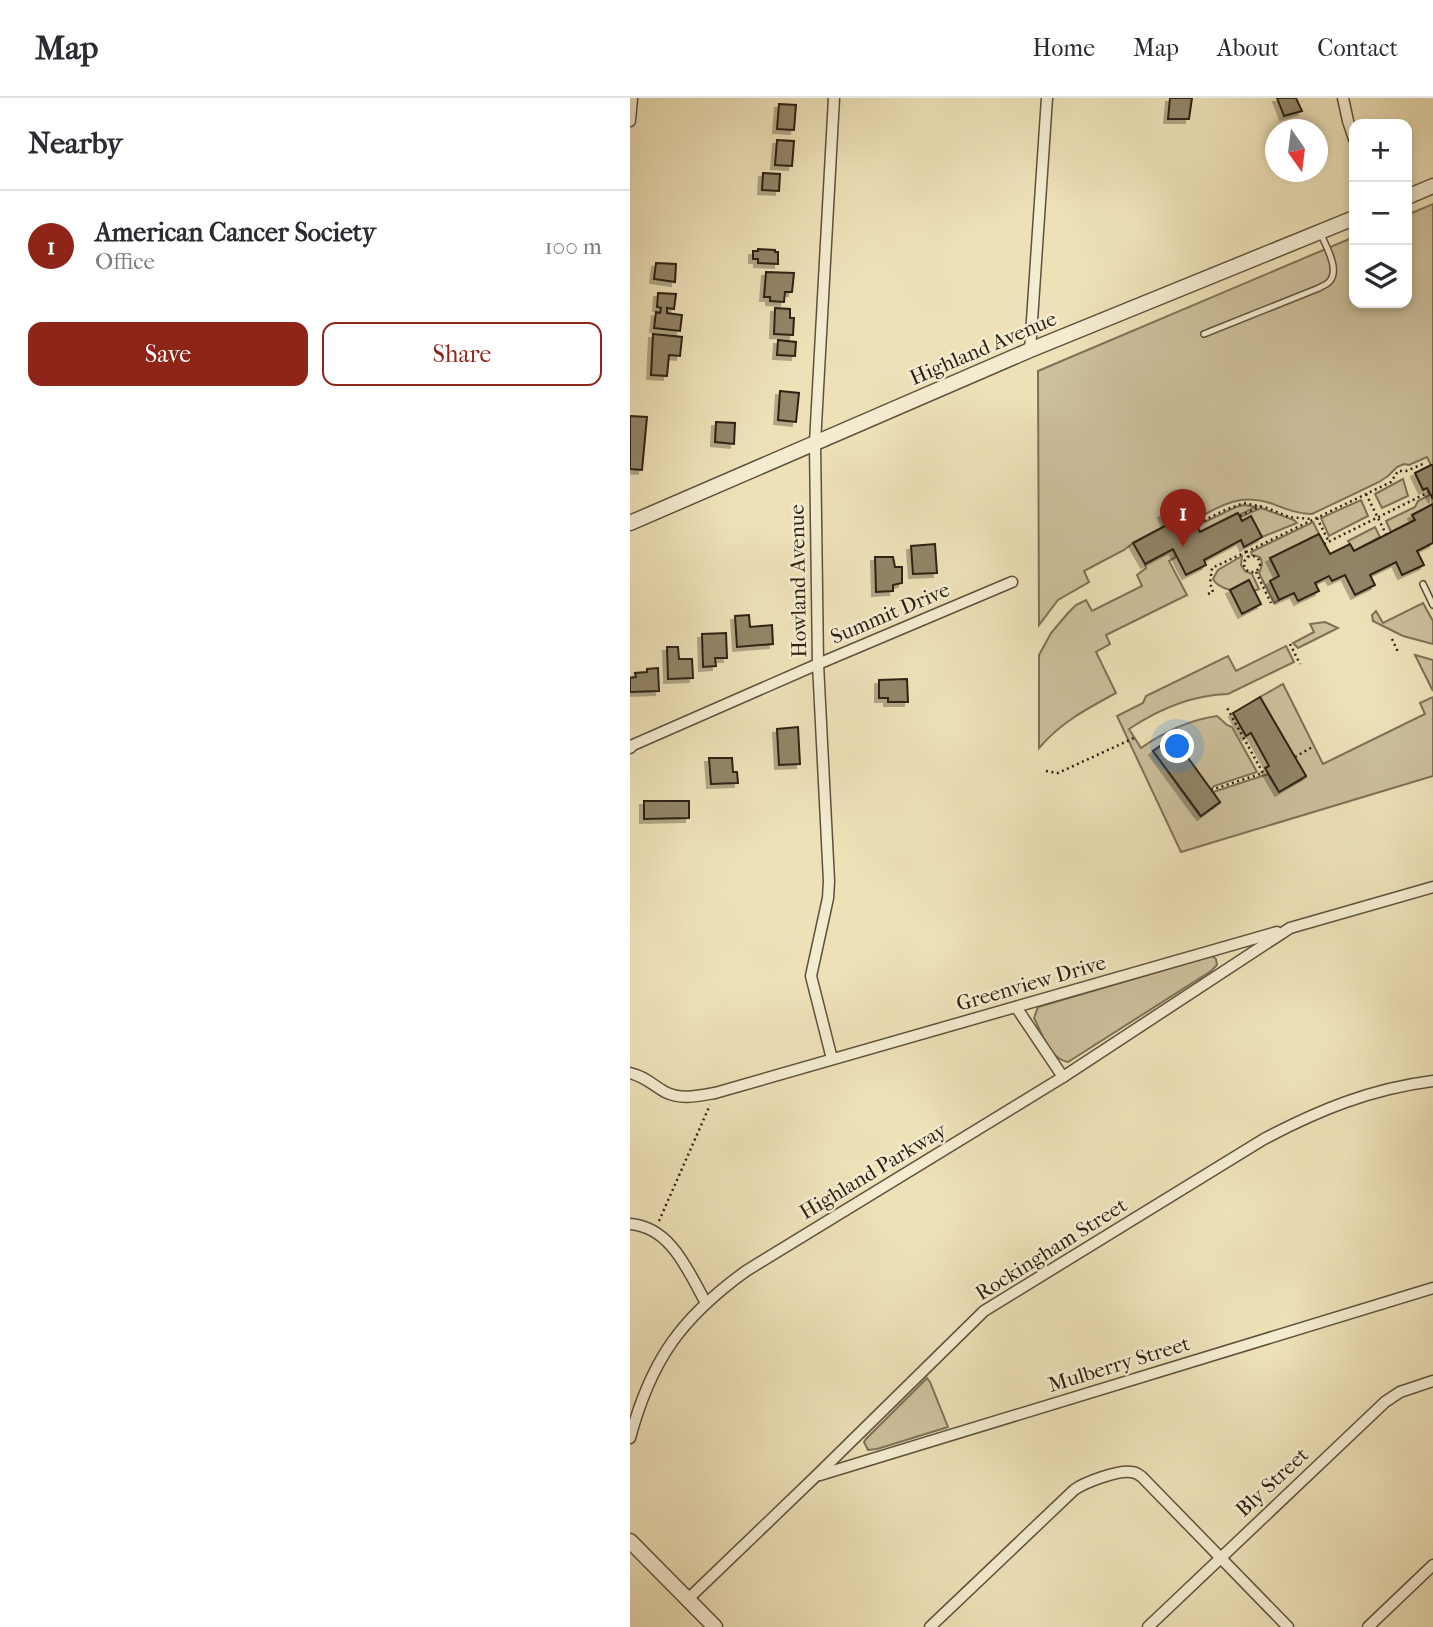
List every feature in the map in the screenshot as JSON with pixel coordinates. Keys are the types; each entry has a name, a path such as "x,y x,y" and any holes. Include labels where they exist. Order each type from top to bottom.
{"street":[{"path":"630,121 632,98"},
{"name":"Howland Avenue","path":"832,1059 811,976 828,898 829,881 818,664 815,443 834,98"},
{"path":"1030,350 1047,98"},
{"path":"1343,98 1349,124"},
{"path":"1412,195 1433,186"},
{"name":"Highland Avenue","path":"630,523 1030,350 1349,220"},
{"name":"Summit Drive","path":"630,748 818,664 1012,582"},
{"name":"Highland Parkway","path":"630,1438 639,1404 665,1352 678,1333 706,1303 746,1271 1063,1077 1290,928 1433,887"},
{"name":"Greenview Drive","path":"715,1093 1290,928"},
{"path":"1016,1007 1063,1077"},
{"path":"630,1073 642,1076 678,1097 715,1093"},
{"name":"Rockingham Street","path":"688,1599 984,1311 1264,1139 1302,1119 1360,1096 1433,1081"},
{"path":"630,1224 655,1231 668,1242 706,1303"},
{"name":"Mulberry Street","path":"816,1476 1433,1288"},
{"name":"Bly Street","path":"1148,1627 1385,1402 1400,1392 1433,1381"},
{"path":"930,1627 1074,1490 1120,1473 1132,1472 1142,1477 1288,1627"},
{"path":"630,1541 715,1627"},
{"path":"1367,1627 1433,1565"}],"lane":[{"path":"1205,334 1329,282 1333,276 1333,267 1320,232"},
{"path":"1423,584 1433,605"}],"path":[{"path":"1208,594 1213,592 1210,583 1212,568 1391,482 1398,471 1406,471 1423,464"},
{"path":"1315,518 1327,543 1429,492"},
{"path":"1366,494 1386,534"},
{"path":"1189,528 1244,503 1261,506 1289,517 1315,518"},
{"path":"1240,516 1261,506"},
{"path":"1246,552 1248,557"},
{"path":"1254,556 1258,559 1260,564 1255,571 1251,572 1245,567 1248,557 1254,556"},
{"path":"1255,571 1271,603"},
{"path":"1392,639 1399,654"},
{"path":"1290,644 1300,664"},
{"path":"1211,790 1263,773 1226,706"},
{"path":"1046,771 1058,773 1134,737"},
{"path":"1294,757 1314,746"},
{"path":"655,1231 715,1093"}],"shaded area":[{"path":"1433,204 1433,465 1427,457 1409,465 1404,464 1379,482 1312,514 1258,500 1247,500 1217,508 1187,524 1177,506 1162,514 1167,525 1084,571 1089,582 1058,600 1039,625 1038,371 1349,239 1349,308 1412,308 1412,213"},
{"path":"1403,479 1408,496 1382,508 1375,494"},
{"path":"1431,494 1433,504 1413,515 1415,520 1391,532 1386,521 1415,507 1418,501"},
{"path":"1361,500 1368,516 1329,536 1321,518"},
{"path":"1236,507 1256,507 1239,515 1237,513 1200,532 1190,529"},
{"path":"1261,508 1297,523 1262,537 1251,516 1242,521 1240,517"},
{"path":"1313,522 1319,534 1270,558 1279,576 1279,600 1274,603 1259,573 1262,561 1251,552"},
{"path":"1375,527 1380,537 1354,551 1348,541"},
{"path":"1173,549 1176,557 1169,561 1187,595 1106,635 1110,644 1096,652 1116,693 1065,724 1039,748 1039,655 1051,633 1076,605 1086,600 1092,611 1142,586 1137,575 1146,568 1145,564"},
{"path":"1242,556 1241,565 1245,571 1252,574 1259,589 1254,591 1248,580 1230,590 1216,583 1213,579 1218,570"},
{"path":"1423,603 1433,621 1433,644 1403,636 1373,621 1372,615 1376,611 1383,623"},
{"path":"1325,622 1338,628 1298,648 1293,643 1314,632 1310,624"},
{"path":"1286,646 1294,662 1228,694 1201,697 1176,704 1129,729 1141,748 1196,720 1217,716 1232,727 1257,772 1214,786 1211,790 1153,751 1200,816 1220,803 1213,792 1268,774 1279,792 1306,777 1260,697 1283,684 1323,764 1425,714 1420,703 1433,697 1433,776 1181,852 1117,716 1143,703 1146,696 1228,656 1236,671"},
{"path":"1415,655 1433,660 1433,691"},
{"path":"1212,956 1217,965 1211,971 1068,1062 1061,1060 1051,1051 1034,1018 1038,1007"},
{"path":"927,1378 948,1427 868,1450 864,1442 866,1439"}],"building":[{"path":"1170,98 1192,98 1189,119 1168,119"},
{"path":"1277,98 1296,98 1302,111 1284,116"},
{"path":"779,104 796,105 794,130 777,129"},
{"path":"777,140 794,141 792,166 775,165"},
{"path":"763,173 780,174 779,191 762,190"},
{"path":"758,249 778,252 778,264 758,263 758,259 753,259 753,251"},
{"path":"656,263 676,264 675,282 654,279"},
{"path":"766,272 794,273 792,292 785,292 784,302 770,301 770,297 764,297"},
{"path":"658,293 676,294 674,309 667,308 667,313 682,315 680,331 654,328 656,312 660,313 661,308 657,307"},
{"path":"775,308 790,309 790,318 794,318 793,335 774,334"},
{"path":"653,334 682,337 680,356 669,355 667,376 651,375"},
{"path":"778,340 796,342 795,356 777,355"},
{"path":"780,391 799,393 796,422 778,420"},
{"path":"630,416 647,417 642,470 630,469"},
{"path":"716,422 735,423 734,444 715,442"},
{"path":"1431,465 1433,499 1427,488 1423,490 1415,473"},
{"path":"1433,504 1433,543 1417,551 1424,565 1402,575 1396,562 1370,575 1375,585 1355,595 1345,575 1332,581 1329,576 1315,583 1319,591 1298,601 1294,593 1279,600 1270,581 1279,576 1270,558 1319,534 1330,554 1350,544 1354,551 1415,520 1412,515"},
{"path":"1178,506 1191,531 1198,528 1200,532 1238,513 1242,521 1251,516 1262,537 1244,547 1241,540 1204,560 1206,565 1186,575 1173,549 1145,564 1133,543 1167,525 1162,514"},
{"path":"935,544 937,573 913,574 911,546"},
{"path":"875,557 893,557 895,567 902,567 902,583 893,585 893,591 876,592"},
{"path":"1249,580 1261,604 1242,614 1230,590"},
{"path":"749,615 750,627 772,625 773,644 737,647 735,616"},
{"path":"726,633 727,658 715,658 716,666 703,667 702,634"},
{"path":"667,647 678,647 679,659 692,659 693,678 668,679"},
{"path":"658,668 659,691 630,692 630,678 636,677 635,673"},
{"path":"907,679 908,702 888,702 888,698 879,698 879,680"},
{"path":"1260,697 1306,776 1279,792 1265,768 1269,766 1251,733 1246,736 1233,713"},
{"path":"798,727 800,764 779,765 777,729"},
{"path":"1173,737 1220,802 1201,816 1153,751"},
{"path":"709,758 732,758 733,772 737,772 738,783 711,784"},
{"path":"644,801 689,801 689,818 644,819"}],"place":[{"name":"American Cancer Society","path":"1183,547"}]}
